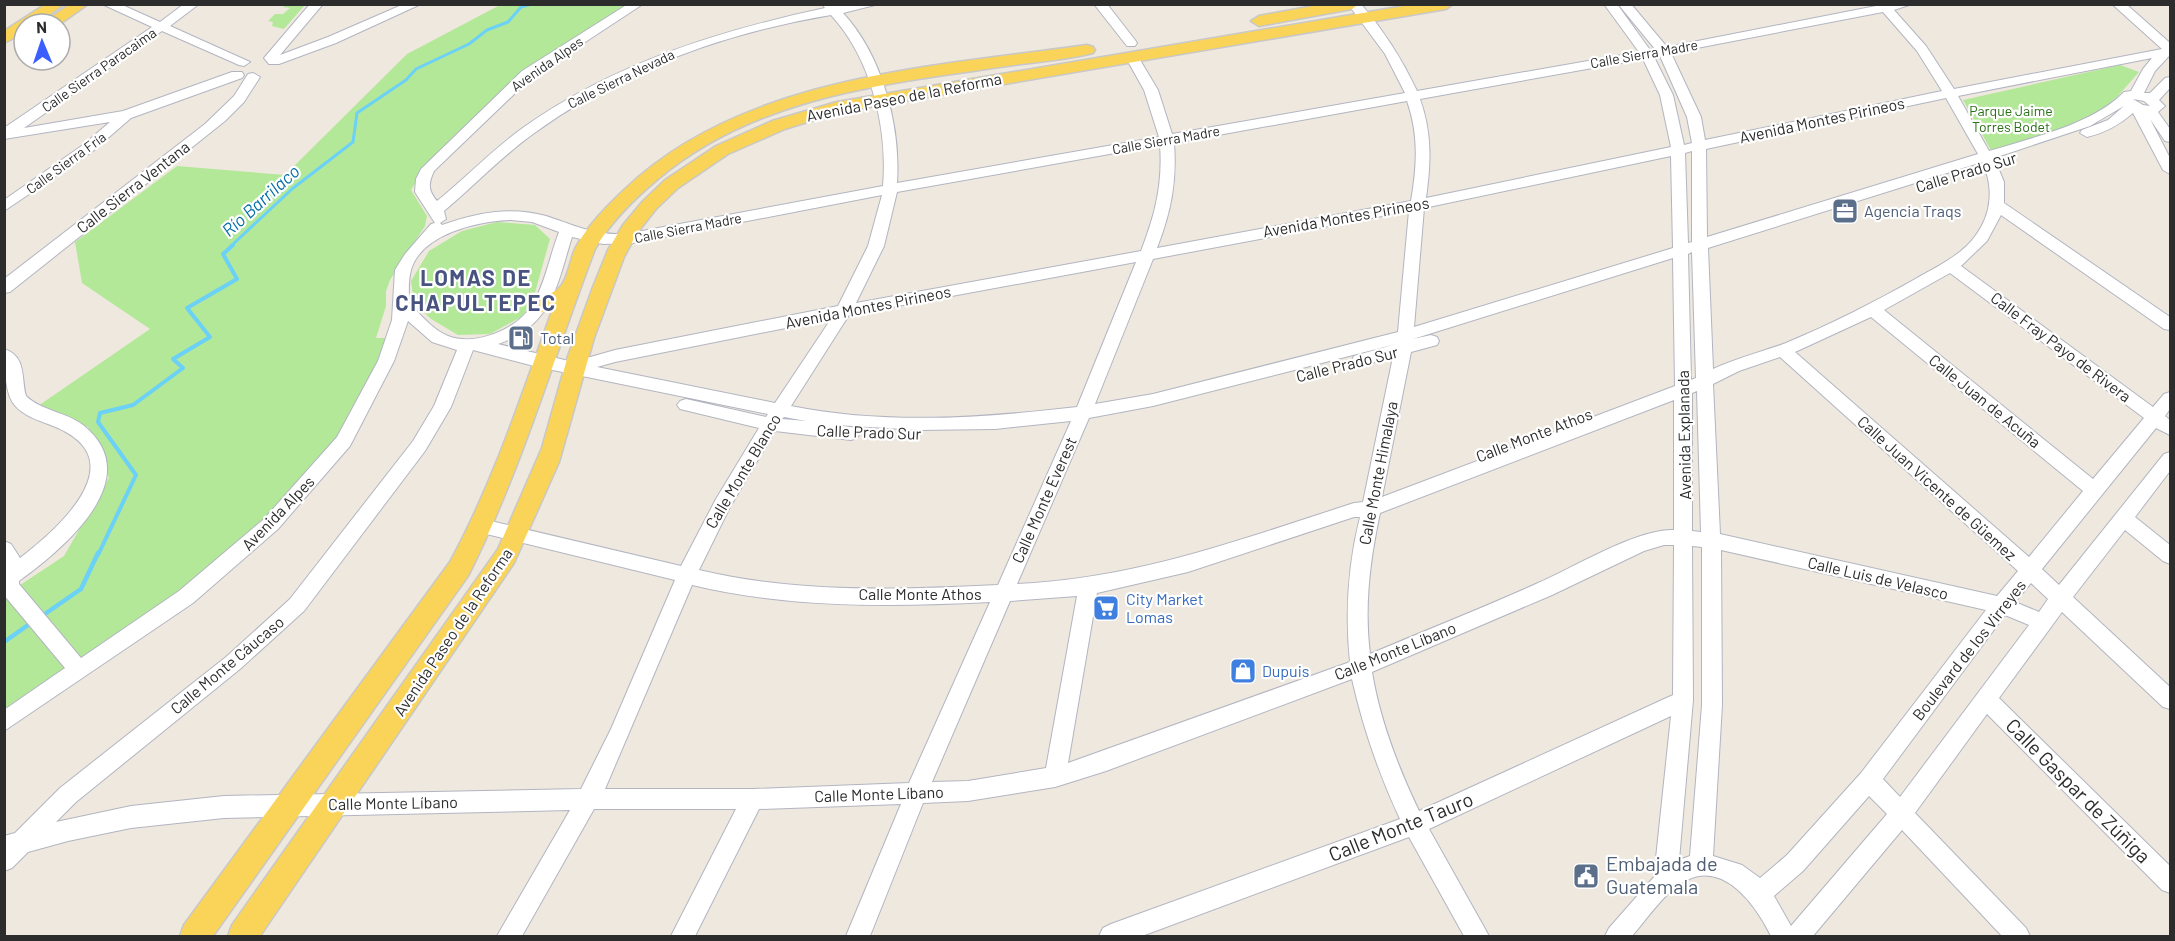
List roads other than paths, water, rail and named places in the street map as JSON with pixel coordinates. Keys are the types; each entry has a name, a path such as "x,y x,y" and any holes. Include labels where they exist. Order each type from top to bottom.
{"main road":[{"name":"Avenida Paseo de la Reforma","path":"195,936 459,569 482,526 516,443 542,364 591,238 619,204 641,183 684,149 714,131 784,103 1141,49 1358,9 1446,4"},
{"name":"Avenida Paseo de la Reforma","path":"243,936 337,804 488,583 517,534 553,448 573,373 609,272 623,240 646,209 678,179 735,142 783,122 877,90"},
{"path":"540,306 569,291"}],"street":[{"path":"108,4 244,62"},
{"name":"Calle Sierra Paracaima","path":"4,135 193,4"},
{"path":"272,59 317,4"},
{"path":"237,75 235,69 244,62 255,58 272,59 332,40 415,4"},
{"name":"Avenida Alpes","path":"4,722 74,663 186,597 271,524 330,458 344,441 374,388 397,330 402,305 401,282 404,270 419,246 429,236 437,215 420,190 428,169 527,74 637,4"},
{"name":"Calle Sierra Nevada","path":"437,215 527,131 568,105 640,67 671,54 733,34 831,7 873,4"},
{"name":"Calle Monte Everest","path":"858,936 916,793 1080,419 1162,218 1169,169 1167,140 1141,49 1100,4"},
{"name":"Avenida Explanada","path":"1610,4 1655,53 1678,150 1685,537 1683,700 1665,883"},
{"name":"Avenida Explanada","path":"1624,4 1694,117 1699,146 1700,250 1709,376 1712,705 1701,866"},
{"name":"Calle Sierra Madre","path":"429,236 454,226 505,215 541,219 591,238 623,240 890,189 1655,53 1906,4"},
{"path":"2118,4 2169,48"},
{"name":"Calle Monte Blanco","path":"509,936 587,800 612,749 711,523 870,265 883,224 890,189 890,149 877,90 861,48 847,25 831,7"},
{"name":"Calle Monte Athos","path":"482,526 687,576 766,590 915,596 1088,587 1185,565 1366,506 1683,383 1782,350 1874,311 1951,266 1981,239 1991,222 1998,183 1951,93 1912,37 1884,7"},
{"name":"Calle Monte Himalaya","path":"1358,9 1388,46 1403,72 1424,149 1423,178 1416,205 1404,343 1366,506 1357,609 1361,667 1371,719 1383,758 1413,825 1478,936"},
{"name":"Avenida Montes Pirineos","path":"573,373 636,352 843,311 1416,205 1951,93 2116,62 2169,48"},
{"name":"Calle Prado Sur","path":"2145,104 2149,69 2169,48"},
{"name":"Calle Sierra Ventana","path":"4,288 48,251 143,181 216,122 246,91 253,77 272,68 272,59"},
{"name":"Avenida Montes Pirineos","path":"2116,62 2149,69"},
{"path":"4,135 126,115 173,100 237,75 253,77"},
{"name":"Calle Prado Sur","path":"471,344 573,373 774,418 858,434 994,428 1080,419 1230,387 1404,343 1988,160 2061,143 2113,123 2145,104 2170,81"},
{"path":"2145,104 2169,132"},
{"path":"2145,104 2170,170"},
{"name":"Calle Sierra Fría","path":"4,207 88,148 126,115"},
{"path":"1995,204 2170,325"},
{"path":"437,215 447,225 454,226"},
{"path":"402,305 435,335 456,344 471,344 496,338 530,319 540,306 567,229"},
{"name":"Calle Fray Payo de Rivera","path":"1951,266 2163,423"},
{"name":"Calle Juan de Acuña","path":"1874,311 2095,491"},
{"name":"Calle Monte Cáucaso","path":"4,860 12,845 68,795 233,663 297,605 419,446 442,407 471,344"},
{"name":"Calle Juan Vicente de Güemez","path":"1782,350 2031,571 2170,700"},
{"path":"629,381 625,365 636,352"},
{"path":"4,355 16,368 17,392 12,404 40,413 77,430 95,450 100,466 92,495 71,527 8,584"},
{"name":"Calle Prado Sur","path":"573,373 629,381 774,418"},
{"name":"Boulevard de los Virreyes","path":"1758,892 1772,885 1795,863 1869,780 2001,605 2095,491 2163,423 2170,398"},
{"path":"1798,936 1902,813 2060,599 2170,459"},
{"path":"2125,519 2170,556"},
{"name":"Calle Monte Líbano","path":"12,845 121,819 174,811 292,804 753,799 968,791 1055,777 1361,667 1545,589 1638,545 1664,537 1711,540"},
{"name":"Calle Luis de Velasco","path":"1711,540 2001,605 2043,622"},
{"path":"4,549 11,557 8,584 74,663"},
{"path":"1055,777 1088,587"},
{"name":"Calle Gaspar de Zúñiga","path":"1986,699 2170,882"},
{"name":"Calle Monte Tauro","path":"1111,936 1413,825 1683,700"},
{"path":"1869,780 2018,936"},
{"path":"683,936 753,799"},
{"path":"1617,936 1665,883 1682,870 1701,866 1720,867 1742,876 1758,892 1783,936"}],"waterway":[{"name":"Río Barrilaco","path":"231,246 292,189 353,142 357,113 406,80 416,69 469,44 487,30 508,22 521,7 532,4"},
{"name":"Río Barrilaco","path":"98,555 136,475 98,422 100,413 133,405 183,368 173,359 210,337 187,308 237,279 223,254 233,245"},
{"name":"Río Barrilaco","path":"42,616 81,589 98,553"},
{"name":"Río Barrilaco","path":"4,642 31,623"}],"place":[{"name":"Agencia Traqs","path":"1845,211"},
{"name":"Total","path":"521,338"},
{"name":"City Market Lomas","path":"1106,608"},
{"name":"Dupuis","path":"1243,671"},
{"name":"Embajada de Guatemala","path":"1586,876"}],"district":[{"name":"LOMAS DE CHAPULTEPEC","path":"476,290"}],"park label":[{"name":"Parque Jaime Torres Bodet","path":"2011,120"}]}
